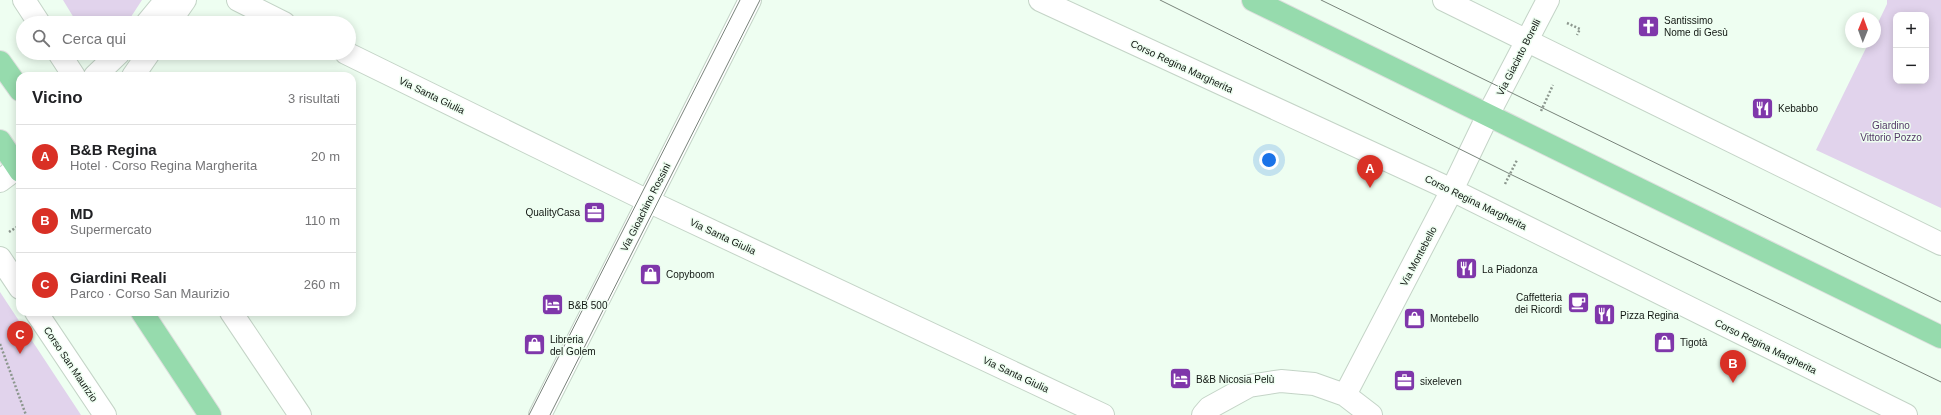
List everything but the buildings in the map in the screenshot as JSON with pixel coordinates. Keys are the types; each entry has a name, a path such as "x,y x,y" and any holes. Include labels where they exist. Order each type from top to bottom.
{"main road":[{"path":"1253,0 1941,337"},
{"path":"0,62 16,84"},
{"path":"0,141 16,165"},
{"path":"145,316 210,415"}],"street":[{"path":"24,0 34,16"},
{"path":"153,16 166,0"},
{"path":"174,16 185,0"},
{"path":"238,0 270,16"},
{"name":"Via Gioachino Rossini","path":"540,415 750,0"},
{"name":"Corso Regina Margherita","path":"1040,0 1452,190 1906,415"},
{"path":"1444,0 1941,244"},
{"name":"Via Giacinto Borelli","path":"1488,115 1548,0"},
{"name":"Via Santa Giulia","path":"356,58 648,201 1103,415"},
{"path":"64,60 71,72"},
{"path":"99,72 112,60"},
{"path":"136,72 143,60"},
{"name":"Via Montebello","path":"1345,395 1452,190 1488,115"},
{"path":"0,181 16,171"},
{"path":"0,258 16,282"},
{"name":"Corso San Maurizio","path":"39,316 105,415"},
{"path":"234,316 300,415"},
{"path":"1203,415 1209,408 1249,386 1281,381 1314,384 1345,395 1371,415"}],"path":[{"path":"0,344 26,415"}],"green space":[{"path":"63,0 142,0 132,16 73,16"},
{"name":"Giardino Vittorio Pozzo","path":"1887,0 1941,0 1941,208 1816,150 1866,48 1881,48 1881,16 1887,4"},
{"path":"0,292 81,415 0,415"}],"tram line":[{"path":"529,415 740,0"},
{"path":"550,415 760,0"},
{"path":"1160,0 1510,174 1941,382"},
{"path":"1321,0 1941,302"}],"place":[{"name":"Santissimo Nome di Gesù","path":"1648,26"},
{"name":"Kebabbo","path":"1763,108"},
{"name":"B&B Regina","path":"1370,188"},
{"name":"QualityCasa","path":"595,212"},
{"name":"La Piadonza","path":"1466,269"},
{"name":"Copyboom","path":"651,274"},
{"name":"Caffetteria dei Ricordi","path":"1578,303"},
{"name":"B&B 500","path":"553,305"},
{"name":"Pizza Regina","path":"1604,315"},
{"name":"Montebello","path":"1414,318"},
{"name":"Tigotà","path":"1664,342"},
{"name":"Libreria del Golem","path":"535,345"},
{"name":"Giardini Reali","path":"20,354"},
{"name":"B&B Nicosia Pelù","path":"1181,379"},
{"name":"sixeleven","path":"1405,381"},
{"name":"MD","path":"1733,383"}]}
